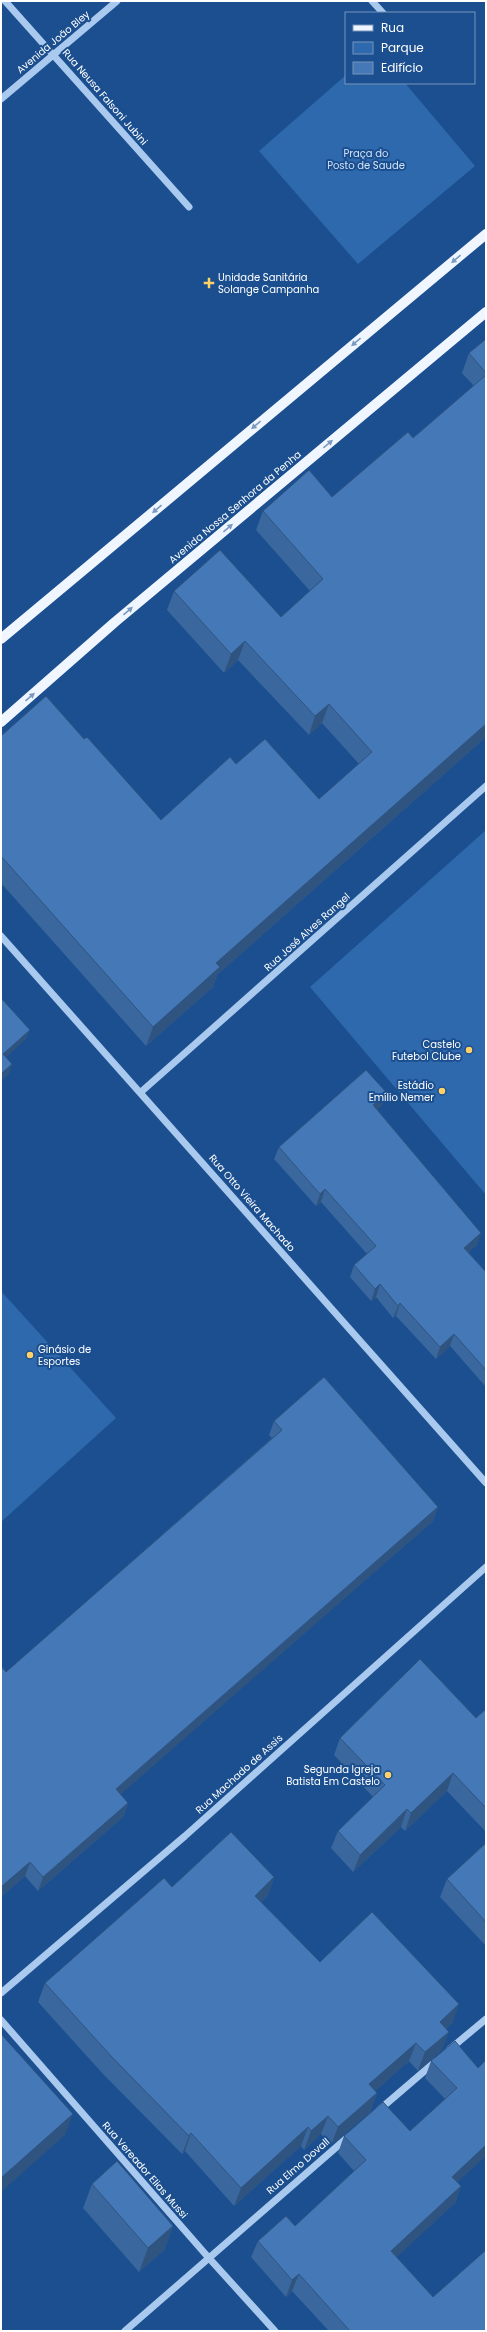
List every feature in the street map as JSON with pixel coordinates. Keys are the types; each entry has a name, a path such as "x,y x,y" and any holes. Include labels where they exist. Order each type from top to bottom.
{"main road":[{"path":"1,638 486,234"},
{"name":"Avenida Nossa Senhora da Penha","path":"1,722 115,622 486,312"}],"street":[{"name":"Rua Neusa Falsoni Jubini","path":"5,1 54,54 189,207"},
{"name":"Avenida João Bley","path":"1,99 117,1"},
{"path":"372,1 382,12"},
{"name":"Rua José Alves Rangel","path":"141,1092 486,786"},
{"name":"Rua Otto Vieira Machado","path":"1,936 141,1092 486,1483"},
{"name":"Rua Machado de Assis","path":"1,1993 185,1836 486,1567"},
{"path":"371,2117 486,2019"},
{"name":"Rua Vereador Elias Mussi","path":"1,2020 208,2257 275,2331"},
{"name":"Rua Elmo Dovall","path":"125,2331 208,2257 353,2133"}],"green space":[{"name":"Praça do Posto de Saude","path":"345,76 345,84 406,84 475,166 358,264 259,151"},
{"name":"Estádio Emílio Nemer","path":"486,830 486,1195 310,987"},
{"name":"Ginásio de Esportes","path":"1,1291 116,1418 1,1522"}],"building":[{"path":"486,339 486,373 469,353"},
{"path":"486,375 486,724 216,963 220,967 153,1027 1,856 1,736 46,696 84,739 87,737 161,820 230,757 236,764 265,739 319,799 372,752 329,704 315,716 245,641 231,654 174,591 220,550 281,617 323,579 263,511 309,470 332,497 408,432 413,438"},
{"path":"1,998 30,1030 3,1054 12,1064 1,1074"},
{"path":"366,1070 387,1093 373,1105 481,1233 464,1248 486,1272 486,1370 454,1334 440,1347 400,1303 398,1306 380,1284 375,1289 354,1265 376,1246 325,1189 320,1194 279,1147"},
{"path":"324,1377 438,1507 116,1789 128,1803 43,1877 30,1862 2,1886 1,1666 6,1672 282,1430 274,1421"},
{"path":"420,1659 476,1718 486,1709 486,1808 453,1773 411,1813 407,1809 360,1855 338,1831 385,1785 340,1738"},
{"path":"231,1832 274,1877 255,1896 320,1962 372,1912 459,2004 440,2022 449,2032 425,2052 416,2043 369,2084 377,2093 338,2127 328,2116 311,2131 308,2127 241,2188 191,2133 189,2136 110,2055 45,1983 164,1878 172,1887"},
{"path":"486,1843 486,1922 447,1879"},
{"path":"1,2034 73,2114 1,2178"},
{"path":"455,2041 478,2068 486,2060 486,2145 452,2177 461,2186 391,2251 433,2297 486,2250 486,2331 350,2331 299,2274 292,2280 258,2241 286,2216 295,2226 366,2160 344,2136 383,2102 410,2131 457,2088 431,2061"},
{"path":"117,2161 173,2226 148,2248 92,2184"}],"place":[{"name":"Unidade Sanitária Solange Campanha","path":"209,283"},
{"name":"Castelo Futebol Clube","path":"469,1050"},
{"name":"Estádio Emílio Nemer","path":"442,1091"},
{"name":"Ginásio de Esportes","path":"30,1355"},
{"name":"Segunda Igreja Batista Em Castelo","path":"388,1775"}]}
